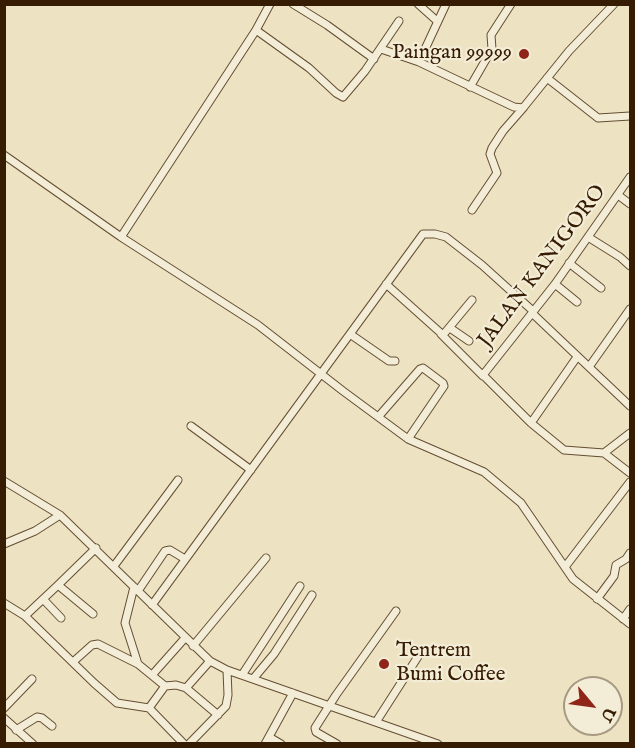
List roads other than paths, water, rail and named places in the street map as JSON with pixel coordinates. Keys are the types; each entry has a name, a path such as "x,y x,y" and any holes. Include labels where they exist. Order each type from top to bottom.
{"street":[{"path":"121,237 256,30 270,4"},
{"path":"293,4 374,59"},
{"path":"418,4 437,21"},
{"path":"418,62 447,4"},
{"path":"470,87 492,49 491,35 511,4"},
{"path":"472,210 497,173 490,154 503,131 609,6"},
{"path":"256,30 309,68 343,97 347,95 374,59 399,21"},
{"path":"381,49 418,62 514,107 525,107"},
{"path":"547,78 598,118 630,116"},
{"path":"4,155 121,237 248,318 408,438 484,472 521,503 573,579 630,624"},
{"name":"JALAN KANIGORO","path":"483,377 555,284 630,177"},
{"path":"618,195 630,204"},
{"path":"152,604 425,233 446,237 482,265 630,406"},
{"path":"588,237 630,266"},
{"path":"569,263 601,288"},
{"path":"386,284 441,334 531,423 564,450 604,453 630,473"},
{"path":"555,284 577,302"},
{"path":"441,334 444,335 472,300"},
{"path":"589,367 630,309"},
{"path":"450,328 469,341"},
{"path":"350,334 389,361 395,361"},
{"path":"531,423 577,357"},
{"path":"379,416 420,369 423,368 443,383 444,386 440,393 408,438"},
{"path":"191,426 251,470"},
{"path":"604,453 630,433"},
{"path":"114,566 178,480"},
{"path":"4,481 60,515 210,661 227,670 434,743"},
{"path":"564,567 630,482"},
{"path":"4,544 35,531 60,515"},
{"path":"25,616 96,548"},
{"path":"138,664 125,623 136,589 165,551 170,550 185,559"},
{"path":"597,599 614,576 616,565 626,559 630,553"},
{"path":"194,646 266,558"},
{"path":"58,585 93,614"},
{"path":"242,675 300,586"},
{"path":"253,679 274,654 312,595"},
{"path":"43,599 62,618"},
{"path":"4,603 25,616 117,703 149,708 184,744"},
{"path":"623,619 630,609"},
{"path":"333,743 315,732 315,728 396,611"},
{"path":"153,674 185,638"},
{"path":"73,662 92,645 98,644 138,664 165,686"},
{"path":"376,722 419,655"},
{"path":"186,688 210,661"},
{"path":"189,744 218,715 227,701 227,670"},
{"path":"4,708 32,679"},
{"path":"149,708 165,686 176,685 186,688 218,715"},
{"path":"281,744 267,740 293,693"},
{"path":"16,730 37,717 52,726"},
{"path":"4,718 33,744"}],"place":[{"name":"Paingan 99999","path":"524,54"},
{"name":"Tentrem Bumi Coffee","path":"384,664"}]}
